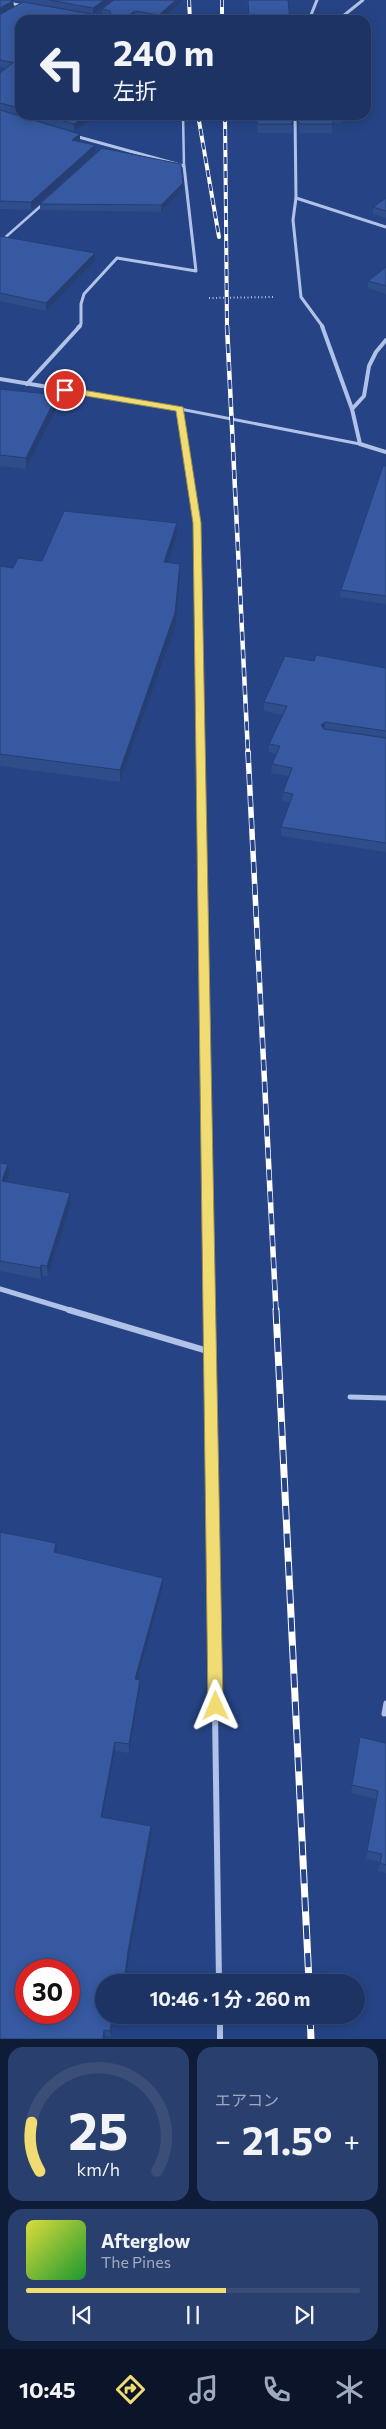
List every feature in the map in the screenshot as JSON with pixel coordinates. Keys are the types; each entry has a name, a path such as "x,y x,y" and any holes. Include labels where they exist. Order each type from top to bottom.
{"street":[{"path":"311,15 317,0"},
{"path":"344,15 364,0"},
{"path":"0,1 31,8"},
{"path":"295,120 296,198 293,220 301,297 322,325 352,409 360,444 386,452"},
{"path":"27,384 81,324 80,304 84,294 117,258 196,271 184,166 72,136"},
{"path":"296,198 386,226"},
{"path":"352,409 364,396 365,376 376,350 386,340"},
{"path":"0,379 180,409 197,523 219,1974"},
{"path":"0,1289 211,1352"},
{"path":"220,2024 220,2039"}],"lane":[{"path":"14,10 22,6"},
{"path":"183,120 184,166"},
{"path":"0,242 43,204"},
{"path":"180,409 360,444"},
{"path":"350,1397 386,1398"},
{"path":"384,1714 386,1703"}],"path":[{"path":"196,271 196,298 301,297"}],"building":[{"path":"0,0 10,0 13,1 0,8"},
{"path":"49,0 104,0 93,8"},
{"path":"114,0 176,0 159,15 135,11 129,15 111,15 110,11 102,9"},
{"path":"248,0 288,0 290,15 249,15"},
{"path":"23,2 97,15 15,15 15,63 0,60 0,14"},
{"path":"15,62 15,107 0,103 0,73"},
{"path":"0,110 15,114 15,120 33,120 80,134 72,140 95,145 31,202 0,201"},
{"path":"60,120 80,120 74,124"},
{"path":"258,120 292,120 292,124 258,124"},
{"path":"299,120 333,120 333,124 299,124"},
{"path":"102,148 181,164 183,183 161,205 40,204"},
{"path":"386,198 386,211 373,207"},
{"path":"0,236 95,253 46,303 0,293"},
{"path":"386,267 386,286 368,281"},
{"path":"0,389 57,395 26,458 0,455"},
{"path":"383,466 386,466 386,596 341,590"},
{"path":"64,511 177,523 164,562 180,564 175,613 120,770 0,754 0,566 13,568 18,558 42,561"},
{"path":"316,655 386,668 386,731 325,722 321,725 324,729 386,738 386,843 281,827 293,794 283,792 292,768 272,764 280,746 269,744 287,706 264,702 285,656 314,661"},
{"path":"0,1163 8,1164 2,1181 70,1193 47,1266 41,1265 40,1268 0,1261"},
{"path":"0,1532 56,1543 54,1552 163,1578 135,1679 140,1680 129,1744 115,1742 101,1817 151,1826 125,1974 95,1974 95,2024 111,2024 110,2031 104,2030 103,2039 0,2039"},
{"path":"360,1737 386,1743 386,1865 380,1863 382,1854 367,1851 378,1791 352,1785"}],"railway":[{"path":"189,0 190,15"},
{"path":"222,0 222,15"},
{"path":"199,120 219,237"},
{"path":"225,120 227,327"},
{"path":"227,326 248,753"},
{"path":"248,752 276,1311"},
{"path":"276,1310 309,1974"},
{"path":"310,2024 311,2039"}],"route":[{"path":"65,390 180,409 197,523 216,1706"}]}
